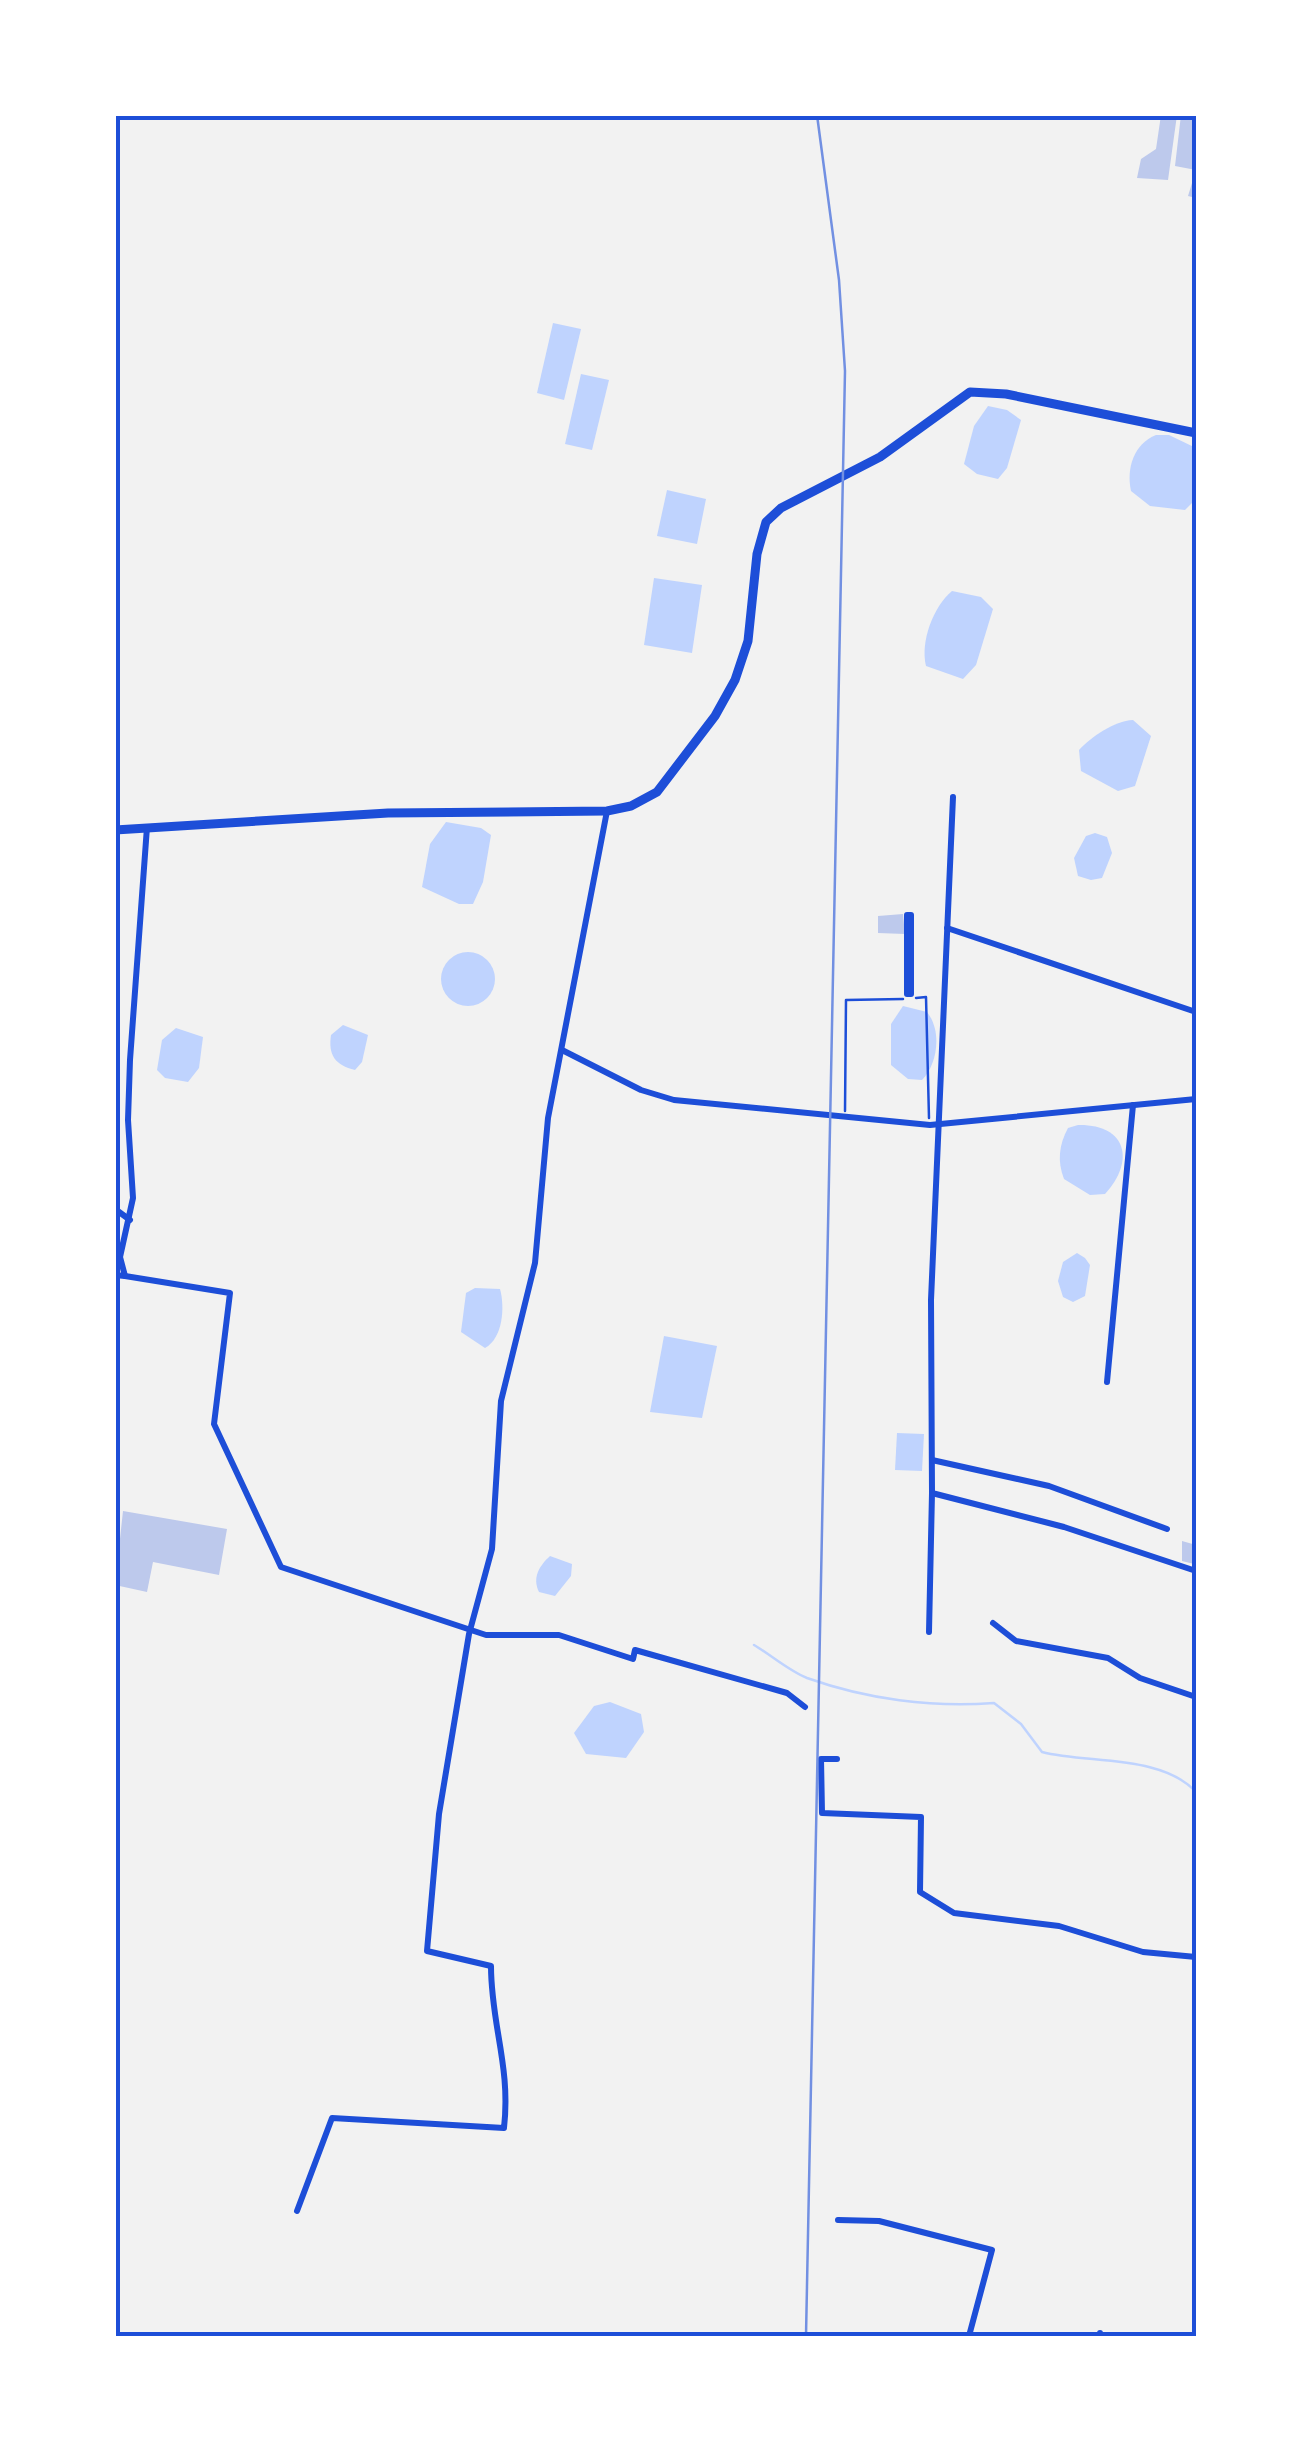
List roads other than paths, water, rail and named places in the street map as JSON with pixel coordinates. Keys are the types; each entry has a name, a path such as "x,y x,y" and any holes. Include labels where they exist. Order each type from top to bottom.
{"main road":[{"path":"115,830 388,813 607,811 631,806 656,792 715,716 735,680 748,641 757,554 766,522 799,500 880,456 970,392 1006,394 1196,433"}],"street":[{"path":"930,1632 934,1125 948,928 952,797"},
{"path":"298,2211 332,2118 504,2128 508,2086 491,2006 490,1966 427,1950 440,1814 472,1630 492,1549 501,1401 535,1263 543,1156 607,811"},
{"path":"125,1276 120,1257 131,1220 128,1102 147,827"},
{"path":"907,915 911,916 912,994 907,994 907,974 907,915"},
{"path":"948,928 1196,1012"},
{"path":"562,1050 641,1090 674,1100 934,1125 1196,1099"},
{"path":"1107,1382 1133,1105"},
{"path":"115,1210 131,1220"},
{"path":"115,1275 230,1294 214,1424 280,1567 486,1634 559,1634 633,1659 635,1650 787,1693 805,1707"},
{"path":"932,1460 1049,1486 1168,1529"},
{"path":"932,1492 1064,1527 1196,1571"},
{"path":"992,1623 1016,1641 1108,1658 1140,1678 1196,1696"},
{"path":"837,1759 821,1759 822,1813 920,1817 920,1892 942,1908 1071,1929 1142,1952 1196,1957"},
{"path":"838,2220 879,2221 992,2250 970,2336"}],"water":[{"path":"553,323 581,329 564,400 537,393"},
{"path":"581,374 609,380 592,450 565,444"},
{"path":"988,406 1007,410 1021,420 1007,468 998,479 977,474 964,464 974,426"},
{"path":"1156,435 1169,435 1196,448 1196,499 1185,510 1150,506 1131,491 1133,458 1142,444"},
{"path":"667,490 706,499 697,544 657,536"},
{"path":"654,578 702,585 692,653 644,645"},
{"path":"952,591 981,597 993,609 976,665 963,679 926,666 930,626 939,606"},
{"path":"1133,720 1151,736 1135,786 1118,791 1081,771 1079,750 1084,745 1111,727"},
{"path":"446,822 481,828 491,835 483,882 473,904 459,904 422,887 430,844"},
{"path":"1095,833 1107,837 1112,853 1102,878 1091,880 1078,876 1074,858 1086,836"},
{"path":"468,952 487,960 495,979 487,998 468,1006 449,998 441,979 449,960"},
{"path":"903,1006 927,1012 935,1028 935,1056 922,1080 908,1079 891,1065 891,1024"},
{"path":"343,1025 368,1035 362,1062 355,1070 342,1065 332,1054 331,1035"},
{"path":"176,1028 203,1037 199,1068 188,1082 165,1078 157,1070 162,1040"},
{"path":"1078,1125 1107,1131 1121,1146 1121,1169 1105,1194 1090,1195 1064,1179 1061,1147 1068,1128"},
{"path":"1077,1253 1090,1265 1085,1296 1073,1302 1063,1297 1058,1281 1063,1262"},
{"path":"475,1288 500,1289 502,1296 499,1330 485,1348 461,1332 466,1293"},
{"path":"664,1336 717,1346 702,1418 650,1412"},
{"path":"897,1433 924,1434 922,1471 895,1470"},
{"path":"550,1556 572,1564 571,1576 555,1596 539,1592 536,1582 540,1568"},
{"path":"610,1702 641,1714 644,1732 626,1758 586,1754 574,1733 594,1706"}],"waterway":[{"path":"754,1645 800,1675 852,1691 923,1703 994,1703 1021,1724 1042,1752 1164,1771 1196,1792"}],"railway":[{"path":"806,2336 845,371 839,280 817,115"}]}
